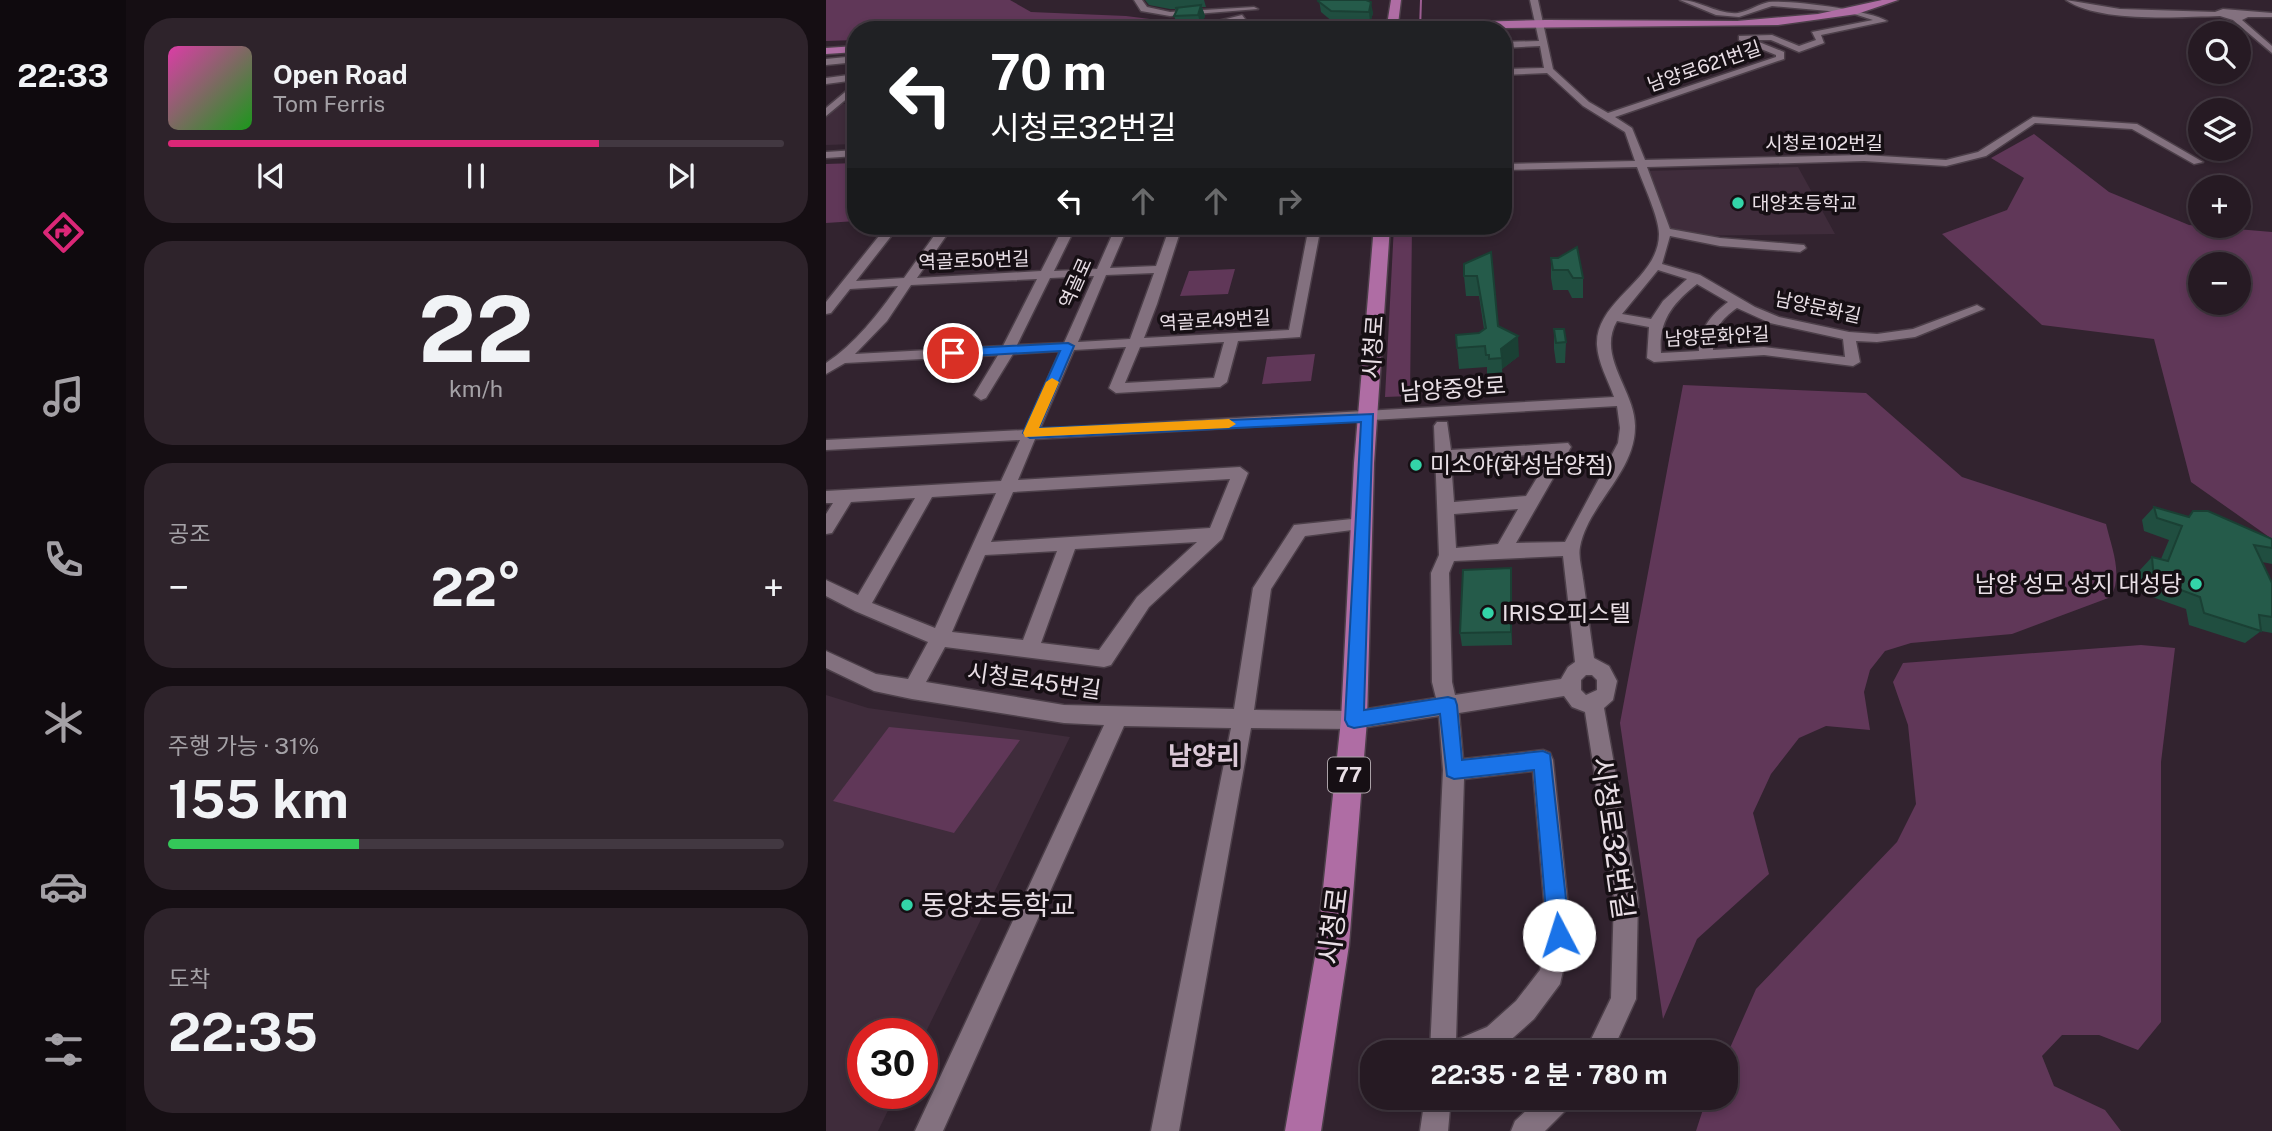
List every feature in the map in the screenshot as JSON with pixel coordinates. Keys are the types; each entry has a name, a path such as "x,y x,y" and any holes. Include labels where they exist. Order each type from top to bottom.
{"main road":[{"path":"1393,21 1395,0"},
{"path":"1512,24 1727,23 1799,18 1852,10 1893,0"},
{"path":"826,51 847,50"},
{"name":"시청로","path":"1303,1131 1332,945 1354,720 1368,417 1381,235"}],"street":[{"path":"1138,0 1144,9 1170,14 1252,4 1249,14 1227,21"},
{"path":"1534,0 1549,70 1586,104 1610,116 1629,130 1665,232 1664,248 1657,266 1617,307 1604,334 1607,357 1628,428 1619,458 1576,531 1571,549 1585,667"},
{"path":"1684,0 1716,13 1739,15 1771,4 1852,10"},
{"path":"2070,0 2078,5 2106,9 2222,10 2239,16 2272,15"},
{"name":"남양로621번길","path":"1741,38 1772,37 1799,49 1821,41 1815,34 1883,21 1852,10"},
{"path":"2239,16 2272,50"},
{"path":"1727,23 1741,38"},
{"path":"1805,34 1815,34"},
{"path":"1772,37 1794,35"},
{"name":"남양로621번길","path":"1610,116 1780,59 1781,54 1741,38"},
{"path":"1512,45 1544,43"},
{"path":"826,62 847,60"},
{"path":"1512,72 1549,70"},
{"path":"826,81 847,78"},
{"path":"826,113 847,94"},
{"path":"826,104 847,102"},
{"name":"시청로102번길","path":"1512,167 1864,158 1945,163 1982,154 2033,120 2134,127 2198,162"},
{"path":"826,155 847,154"},
{"path":"1665,232 1720,242 1800,248"},
{"path":"826,310 886,235"},
{"path":"826,370 842,359 882,318 941,235"},
{"path":"981,395 1008,350 1066,235"},
{"name":"역골로","path":"912,690 940,638 1118,235"},
{"path":"1173,235 1151,304 1116,388 1220,382 1232,338"},
{"name":"역골로49번길","path":"842,359 1295,334 1313,235"},
{"name":"남양문화길","path":"1657,266 1696,278 1737,302 1770,335 1877,338 1915,333 1977,309"},
{"path":"1101,272 1161,269"},
{"name":"역골로50번길","path":"847,285 1101,272"},
{"name":"남양문화안길","path":"1696,278 1661,310 1651,340 1654,358 1706,355 1770,335 1853,362 1849,336"},
{"path":"1706,355 1704,340 1709,327 1722,312 1737,302"},
{"path":"1613,316 1655,324"},
{"name":"남양중앙로","path":"826,445 1622,401"},
{"path":"1442,426 1448,555 1440,573 1442,682 1448,705 1454,770 1443,1040"},
{"path":"1443,456 1563,447 1503,550"},
{"path":"826,497 1240,473 1216,534 1143,602 1104,659 940,638 861,606 826,587"},
{"path":"861,606 927,491"},
{"path":"826,528 846,496"},
{"path":"1446,509 1532,502"},
{"path":"1165,1131 1242,721 1262,588 1300,530 1362,524"},
{"path":"978,549 1216,534"},
{"path":"1028,651 1069,543"},
{"path":"1448,555 1503,550 1571,549"},
{"name":"시청로45번길","path":"826,659 874,682 1064,714 1242,721 1354,720"},
{"path":"1585,667 1604,673 1609,684 1604,696 1593,702 1580,700 1569,687 1570,676 1585,667"},
{"path":"1354,720 1569,687"},
{"name":"시청로32번길","path":"1593,702 1626,898 1623,999 1604,1040"},
{"path":"929,1131 1118,718"},
{"path":"1454,770 1543,760 1559,935 1551,975 1525,1010 1496,1036 1487,1040"},
{"path":"1434,1131 1436,1110"},
{"path":"1525,1131 1547,1110"}],"shaded area":[{"path":"826,0 1010,0 1031,12 1126,16 1166,21 847,21 847,40 826,41"},
{"path":"839,104 847,104 847,144 826,145 826,117"},
{"path":"2034,134 2109,192 2188,225 2188,238 2251,238 2251,230 2272,232 2272,539 2191,482 2154,339 2042,325 1942,234 2007,210 2024,178 1991,158"},
{"path":"847,163 847,222 826,223 826,164"},
{"name":"대양초등학교","path":"1798,167 1835,234 1672,236 1645,171"},
{"path":"1394,235 1412,235 1410,396 1385,397"},
{"path":"1235,269 1228,294 1180,296 1189,271"},
{"path":"1315,354 1311,381 1262,384 1267,357"},
{"path":"1683,385 1866,393 1962,477 2106,524 2115,561 2116,579 2111,597 2012,634 1911,643 1885,651 1870,670 1864,692 1870,730 1826,726 1799,738 1771,774 1753,813 1769,874 1697,939 1663,1019 1620,723"},
{"path":"2141,645 2175,648 2161,762 2161,1022 2138,1050 2099,1035 2062,1035 2042,1056 2054,1086 2105,1110 2121,1131 1696,1131 1703,1110 1738,1110 1738,1040 1734,1040 1756,989 1897,842 1916,804 1908,725 1893,682 1903,663"},
{"name":"동양초등학교","path":"826,695 868,708 1070,737 933,1018 847,1018 847,1109 889,1109 878,1131 826,1131"},
{"path":"889,727 1020,740 954,833 833,801"}],"building":[{"path":"1319,0 1371,2 1369,12 1331,11"},
{"path":"1201,5 1198,15 1174,16 1178,8 1175,8"},
{"path":"1577,247 1583,278 1573,278 1568,270 1553,270 1551,258 1558,258"},
{"path":"1491,252 1498,326 1518,336 1501,349 1502,358 1489,359 1485,346 1457,348 1456,335 1479,333 1486,328 1477,276 1464,276 1464,264"},
{"path":"1554,329 1564,329 1566,342 1556,343"},
{"name":"남양 성모 성지 대성당","path":"2154,507 2189,517 2193,511 2208,511 2272,539 2272,548 2254,545 2272,583 2272,617 2259,615 2261,631 2204,613 2200,597 2154,580 2152,557 2168,561 2182,526 2157,518"},
{"name":"IRIS오피스텔","path":"1511,568 1511,632 1460,633 1463,570"}],"waterway":[{"path":"1420,21 1421,0"}],"slow traffic":[{"path":"1052,382 1030,433 1229,424"}],"place":[{"name":"대양초등학교","path":"1738,203"},
{"name":"미소야(화성남양점)","path":"1416,465"},
{"name":"남양 성모 성지 대성당","path":"2196,584"},
{"name":"IRIS오피스텔","path":"1488,613"},
{"name":"동양초등학교","path":"907,905"}],"district":[{"name":"남양리","path":"1204,756"}],"route":[{"path":"953,353 1068,346 1030,433 1368,417 1354,720 1448,705 1454,770 1543,760 1559,935"}]}
